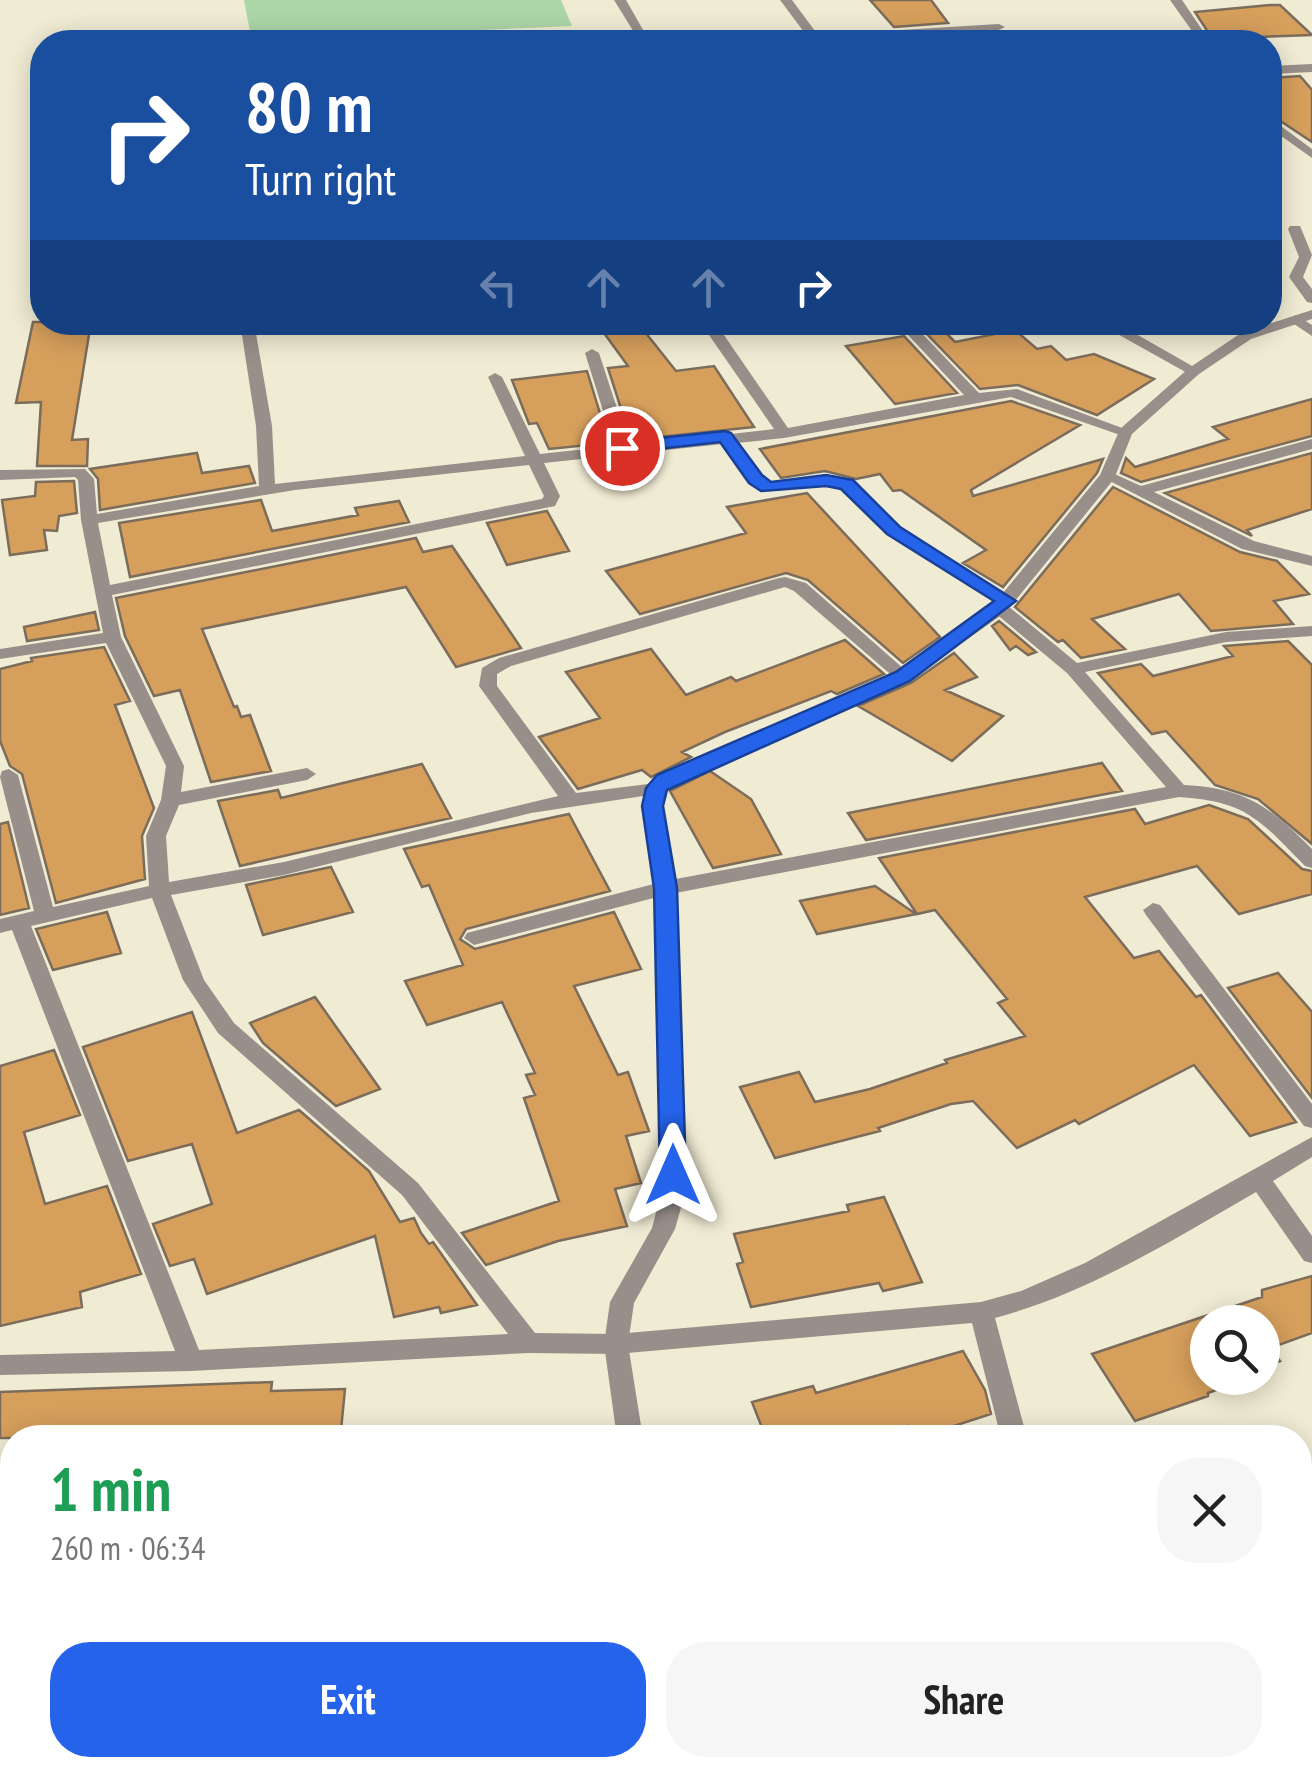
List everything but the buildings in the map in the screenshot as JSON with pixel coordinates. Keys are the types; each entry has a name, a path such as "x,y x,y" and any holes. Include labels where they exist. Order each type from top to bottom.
{"street":[{"path":"620,0 637,30"},
{"path":"786,0 808,30"},
{"path":"1176,0 1196,30"},
{"path":"960,30 999,27"},
{"path":"1282,69 1312,68"},
{"path":"1282,131 1311,154"},
{"path":"1294,229 1306,257 1296,277 1312,299"},
{"path":"1282,328 1307,322"},
{"path":"249,335 264,426 267,491"},
{"path":"716,335 784,433"},
{"path":"915,335 975,398"},
{"path":"1128,335 1194,371"},
{"path":"628,1425 616,1344 622,1302 663,1228 672,1198 674,1153 666,888 652,806 656,788 664,780 903,676 1003,604 1108,476 1125,432 1194,371 1250,335"},
{"path":"592,354 622,448"},
{"path":"103,592 540,508 552,496 496,377"},
{"path":"88,520 295,484 725,436 784,433 1012,392 1125,432"},
{"path":"725,436 756,479 768,488 826,480 846,484 894,530 1003,604 1074,669 1179,791"},
{"path":"1140,491 1312,444"},
{"path":"0,474 79,472 86,479 88,520 112,637 175,766 171,800 156,836 159,890 186,969 201,999 226,1028 410,1189 529,1343"},
{"path":"1108,476 1248,545 1312,561"},
{"path":"570,797 488,686 488,672 505,662 785,582 800,586 903,676"},
{"path":"1074,669 1226,637 1312,631"},
{"path":"0,654 112,637"},
{"path":"171,800 307,774"},
{"path":"9,775 45,916"},
{"path":"191,1361 9,924 159,890 263,876 570,797 656,788"},
{"path":"474,938 666,888 1179,791 1215,791 1251,802 1312,861"},
{"path":"1152,910 1312,1120"},
{"path":"0,1366 191,1361 529,1343 616,1344 981,1312 1029,1301 1069,1284 1260,1180 1312,1146"},
{"path":"1260,1180 1312,1254"},
{"path":"981,1312 1011,1425"}],"green space":[{"path":"244,0 561,0 572,26 482,30 250,30"}],"route":[{"path":"622,448 725,436 756,479 768,488 826,480 846,484 910,542 1006,601 903,676 664,780 656,788 652,806 666,888 673,1175"}]}
